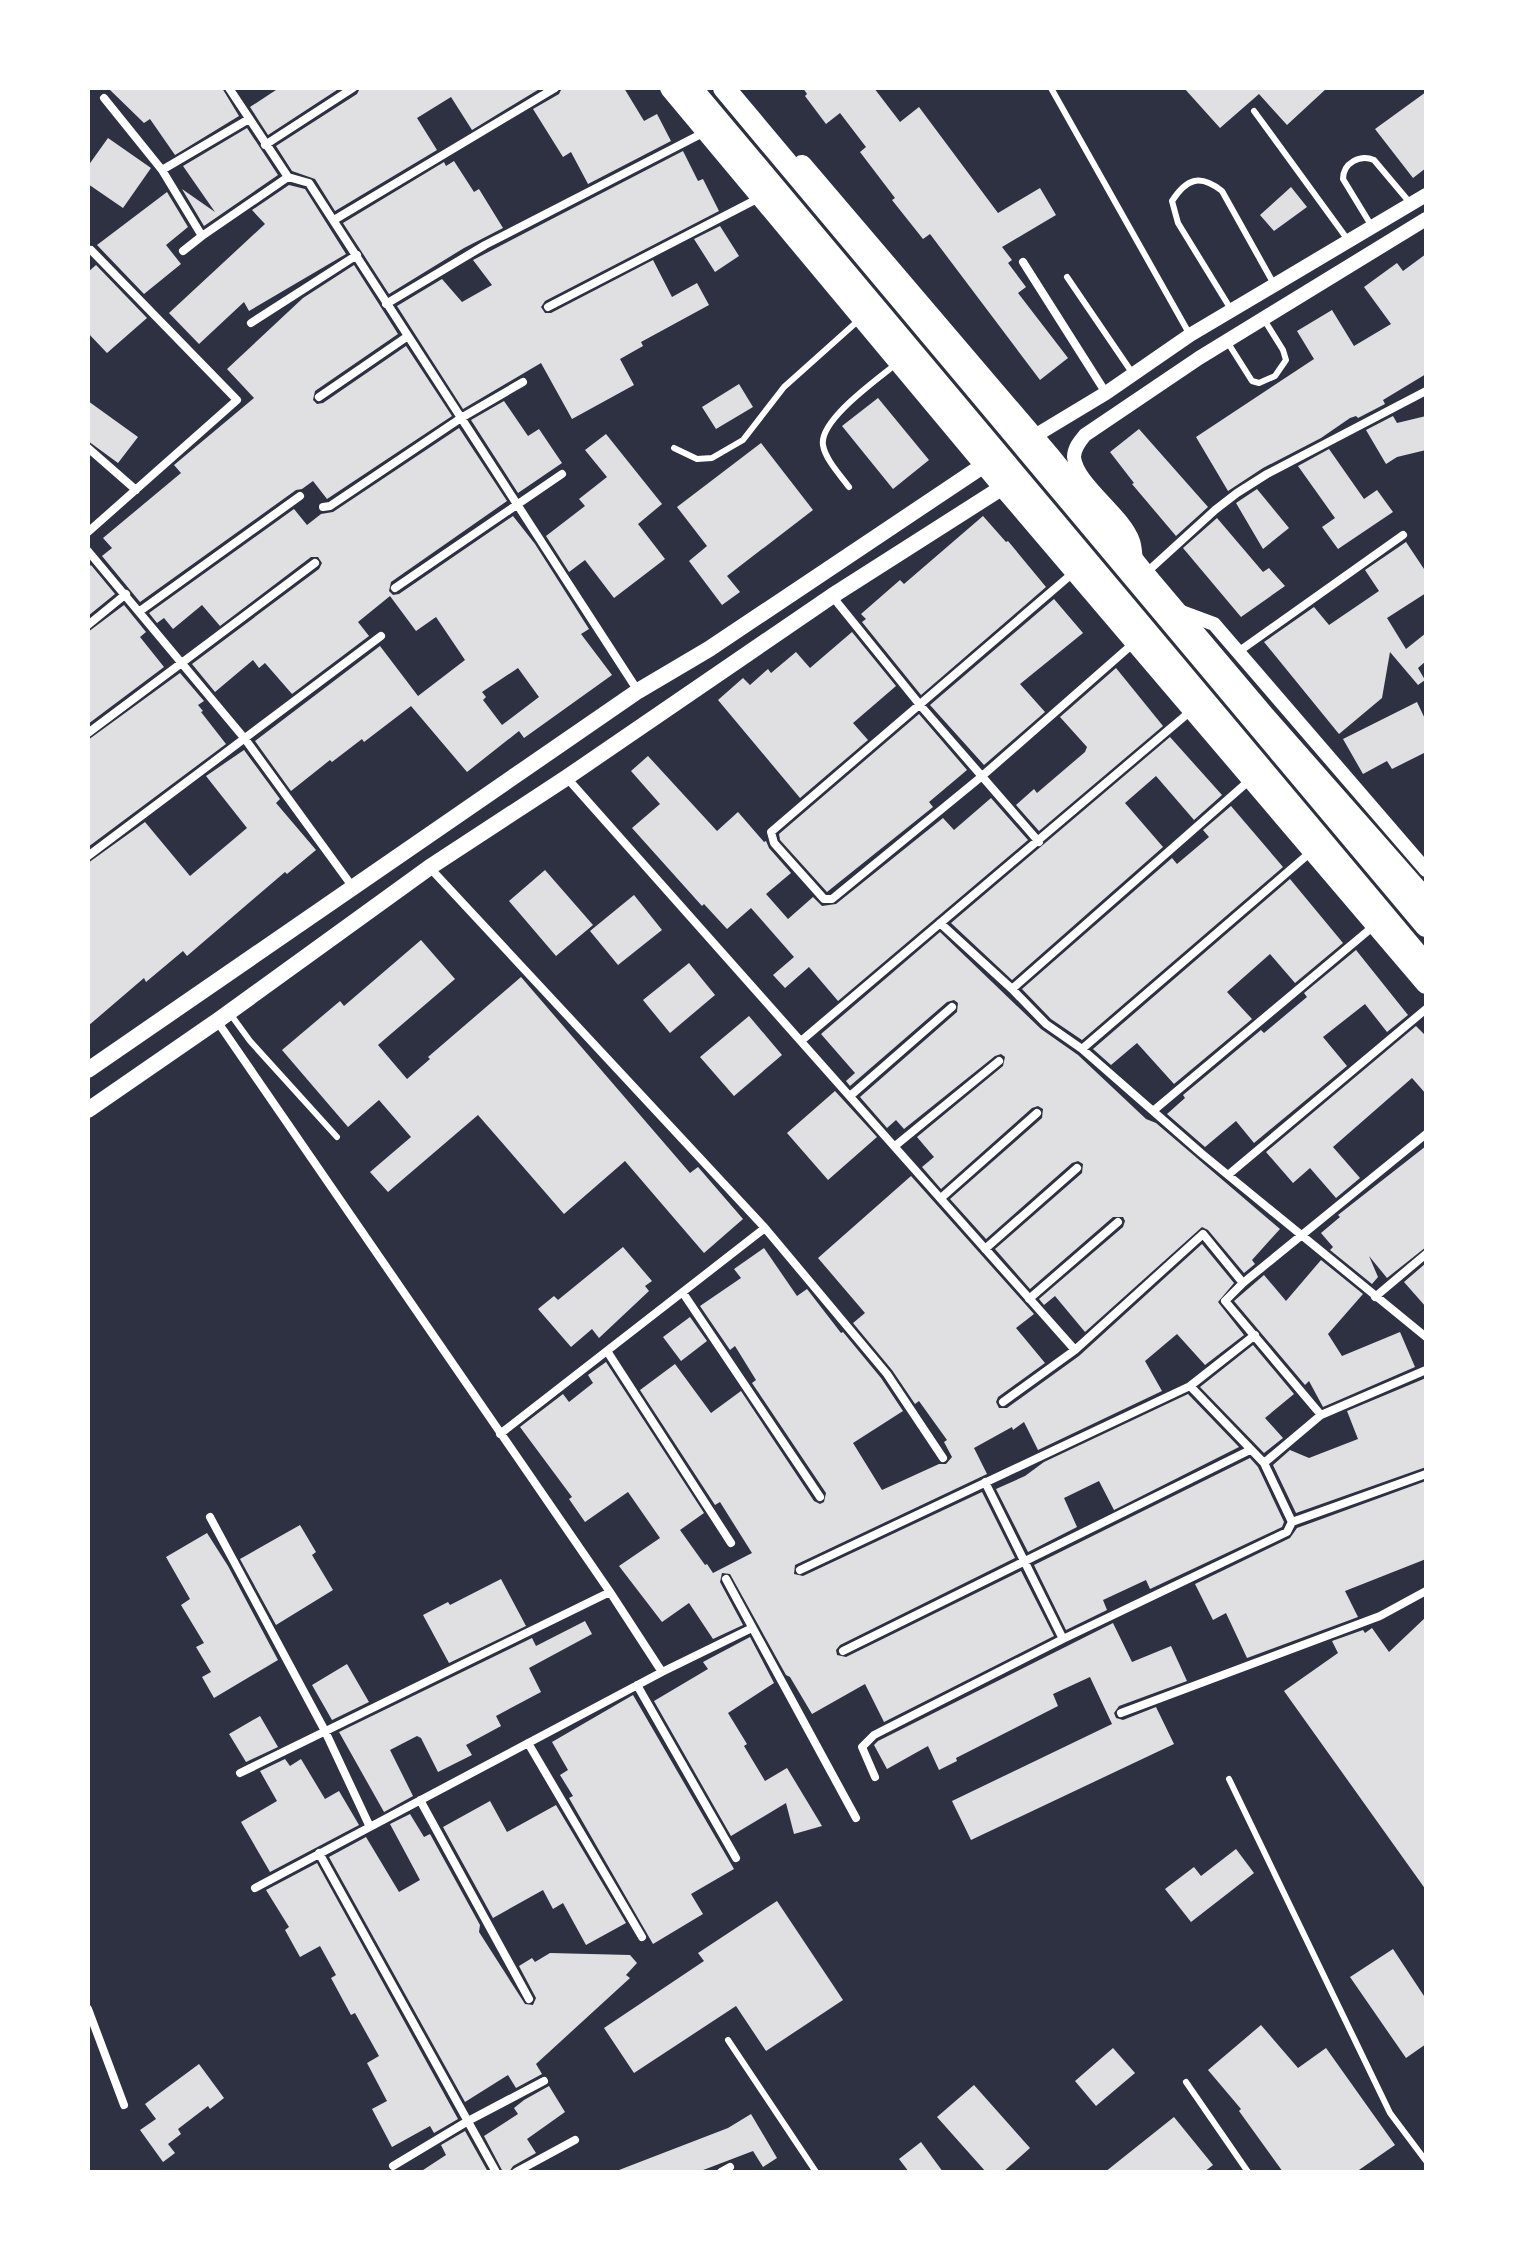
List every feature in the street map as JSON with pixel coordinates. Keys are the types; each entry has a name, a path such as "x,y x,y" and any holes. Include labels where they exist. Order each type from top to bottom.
{"highway":[{"path":"691,88 1426,965"},
{"path":"724,88 1426,926"}],"main road":[{"path":"670,88 984,465 1426,984"},
{"path":"738,88 1141,569 1426,899"},
{"path":"857,311 897,277"},
{"path":"88,1070 638,691 709,649 984,465"},
{"path":"88,1110 430,867 832,596 1003,487"}],"street":[{"path":"229,88 288,177 309,183 638,691"},
{"path":"265,145 353,88"},
{"path":"334,220 555,88"},
{"path":"104,98 162,170 202,236"},
{"path":"162,170 249,119"},
{"path":"386,304 485,245 706,132"},
{"path":"183,251 288,177"},
{"path":"1033,437 1106,393 1190,335 1426,195"},
{"path":"548,307 759,198"},
{"path":"1426,219 1263,318 1085,435 1074,452 1074,460 1080,473 1133,539 1141,569 1237,493 1267,474 1426,391"},
{"path":"88,532 237,400 91,250"},
{"path":"251,323 357,255"},
{"path":"1023,262 1106,393"},
{"path":"319,397 408,336"},
{"path":"323,507 330,506 461,418 523,382"},
{"path":"88,448 136,490"},
{"path":"395,588 562,474"},
{"path":"140,611 300,496"},
{"path":"1237,652 1403,535"},
{"path":"88,551 245,739 352,886"},
{"path":"88,733 315,563"},
{"path":"1076,571 771,832 774,843 824,899 832,899 981,777 1135,641"},
{"path":"88,625 126,594"},
{"path":"832,596 920,705 1039,842"},
{"path":"1175,609 1214,624 1426,870"},
{"path":"88,856 381,636"},
{"path":"801,1041 1193,709"},
{"path":"566,778 1075,1350"},
{"path":"1012,989 1252,779"},
{"path":"1082,1049 1312,850"},
{"path":"430,867 765,1228 887,1374 943,1458"},
{"path":"940,923 1046,1024 1082,1049 1301,1237 1426,1337"},
{"path":"1153,1111 1376,925"},
{"path":"850,1096 952,1007"},
{"path":"1228,1175 1426,1009"},
{"path":"223,1017 662,1672"},
{"path":"895,1146 999,1061"},
{"path":"941,1198 1037,1113"},
{"path":"1321,1415 1225,1301 1426,1134"},
{"path":"985,1249 1077,1168"},
{"path":"1029,1299 1118,1222"},
{"path":"500,1434 765,1228"},
{"path":"1003,1402 1075,1350 1203,1234 1243,1283"},
{"path":"1375,1297 1426,1254"},
{"path":"683,1293 820,1497"},
{"path":"800,1570 1190,1386 1255,1335"},
{"path":"607,1351 731,1543"},
{"path":"1264,1463 1321,1415 1426,1370"},
{"path":"1190,1386 1264,1463 1292,1522"},
{"path":"843,1651 1250,1450"},
{"path":"875,1777 862,1747 874,1735 1063,1639 1287,1532 1292,1522 1426,1474"},
{"path":"985,1482 1063,1639"},
{"path":"210,1517 325,1731 370,1827"},
{"path":"726,1579 856,1818"},
{"path":"1121,1713 1380,1616 1426,1591"},
{"path":"240,1773 610,1592"},
{"path":"255,1888 637,1685 752,1628"},
{"path":"637,1685 736,1858"},
{"path":"528,1743 642,1937"},
{"path":"420,1800 529,1999"},
{"path":"319,1853 496,2172"},
{"path":"88,2009 124,2105"},
{"path":"393,2166 468,2121 544,2081"},
{"path":"516,2172 575,2140"}],"lane":[{"path":"1051,88 1190,335"},
{"path":"1254,111 1350,242"},
{"path":"1373,228 1343,179 1343,172 1358,158 1365,156 1374,160 1411,204"},
{"path":"1232,311 1178,223 1172,201 1193,180 1208,180 1222,191 1275,286"},
{"path":"1067,277 1133,374"},
{"path":"674,448 697,459 712,458 743,440 784,387 857,311"},
{"path":"1227,341 1252,381 1259,383 1275,376 1286,360 1263,318"},
{"path":"849,487 826,453 823,437 832,421 894,355"},
{"path":"223,1017 250,1041 337,1137"},
{"path":"1229,1779 1390,2113 1426,2161"},
{"path":"728,2040 816,2172"},
{"path":"1186,2082 1248,2172"}],"building":[{"path":"108,88 222,88 239,116 175,155 150,119 144,123"},
{"path":"279,88 340,88 268,135 250,107"},
{"path":"360,88 541,88 472,130 451,97 417,118 437,150 335,211 315,179 292,171 276,146 357,94"},
{"path":"562,88 624,88 644,121 657,114 671,141 588,184 571,152 563,157 533,109 559,94"},
{"path":"803,88 874,88 900,122 919,107 998,213 1040,188 1056,215 1002,247 1012,260 1008,263 1026,287 1018,293 1068,358 1040,380 930,234 923,239 892,200 895,198 860,152 866,147 840,113 826,124 805,96 807,94"},
{"path":"1184,88 1327,88 1287,125 1259,94 1220,128"},
{"path":"1426,92 1426,168 1413,178 1375,129"},
{"path":"247,128 278,175 204,226 182,189 215,212 183,166"},
{"path":"108,138 151,168 123,208 88,184 88,166"},
{"path":"683,151 698,181 703,179 719,211 545,301 541,307 545,313 551,313 653,260 672,297 697,283 709,305 641,342 643,346 620,359 634,385 572,419 541,363 463,409 397,306 442,279 462,302 492,285 473,260"},
{"path":"454,161 474,192 479,189 503,228 389,294 343,223 444,162 446,166"},
{"path":"289,185 305,189 346,254 249,311 244,302 199,344 169,313 265,224 252,210"},
{"path":"1291,187 1307,207 1274,231 1260,215"},
{"path":"167,192 188,227 166,245 181,264 144,294 97,245"},
{"path":"720,226 739,256 715,272 694,239"},
{"path":"1426,254 1426,374 1383,400 1385,404 1358,418 1350,418 1228,491 1196,437 1314,359 1297,331 1332,310 1354,346 1391,324 1364,287 1397,263 1403,271"},
{"path":"96,265 147,318 107,353 88,333 88,272"},
{"path":"354,265 398,334 315,391 313,400 317,404 323,403 406,346 452,416 327,499 313,481 296,490 140,602 102,556 112,548 103,538 181,473 174,465 254,398 227,369 303,298"},
{"path":"739,384 753,407 716,429 702,407"},
{"path":"878,398 929,460 893,489 842,426"},
{"path":"88,401 138,437 118,463 88,441"},
{"path":"504,401 528,436 539,429 562,463 518,493 471,420"},
{"path":"1393,416 1397,423 1426,416 1426,450 1397,457 1386,464 1366,430"},
{"path":"459,428 507,501 391,582 389,591 393,595 399,594 513,516 535,544 589,629 581,634 612,675 524,738 519,731 467,772 411,706 364,742 362,739 332,762 330,760 291,791 255,741 380,646 418,696 465,660 436,617 416,631 390,596 358,622 369,636 292,694 265,663 259,668 253,660 215,692 192,664 319,569 322,563 318,557 311,557 220,626 202,605 173,629 164,618 157,623 149,613 294,509 307,525 321,514 333,512","holes":["518,668 539,697 502,725 483,700 486,697 482,692"]},
{"path":"1139,429 1208,507 1176,536 1132,484 1110,452"},
{"path":"606,434 662,504 638,524 665,559 614,598 585,560 569,572 546,536 585,506 579,499 607,477 585,450"},
{"path":"761,443 813,510 727,576 740,592 722,605 689,561 707,546 677,507"},
{"path":"1329,449 1364,499 1377,490 1393,512 1338,549 1322,527 1335,518 1298,466"},
{"path":"1257,489 1289,528 1263,549 1236,503"},
{"path":"983,516 1046,587 921,695 862,622 866,619 861,614 900,580 904,584"},
{"path":"1217,518 1263,572 1269,568 1285,586 1241,617 1183,548"},
{"path":"1406,542 1426,572 1426,593 1387,618 1406,649 1426,633 1426,661 1418,668 1425,680 1418,685 1390,652 1382,698 1339,734 1264,642 1314,607 1329,625 1379,591 1365,570"},
{"path":"91,565 115,594 88,616 88,568"},
{"path":"1054,599 1083,633 1020,684 1045,712 984,765 930,705"},
{"path":"124,605 146,632 140,637 164,667 88,724 88,632"},
{"path":"852,632 896,686 853,723 868,740 800,798 718,700 743,678 750,685 768,669 771,673 796,652 810,668"},
{"path":"1116,668 1163,726 1039,831 1016,805 1034,789 1037,793 1085,752 1087,747 1060,717"},
{"path":"180,673 204,701 198,705 201,712 226,744 88,847 88,740"},
{"path":"1417,702 1426,721 1426,752 1392,769 1387,761 1363,774 1343,739"},
{"path":"919,714 967,770 929,802 933,807 827,892 780,840 779,834"},
{"path":"1170,737 1222,795 1194,820 1156,776 1125,803 1163,847 1012,980 951,923"},
{"path":"244,750 280,799 276,803 316,850 287,874 285,872 187,956 183,951 146,982 144,978 88,1026 88,863 145,822 190,876 247,828 206,776"},
{"path":"648,756 717,831 738,812 766,841 791,873 766,894 788,919 813,897 822,906 836,904 943,818 954,830 991,798 1028,840 838,1001 809,967 785,988 773,975 794,957 751,908 727,929 704,904 702,906 632,828 660,804 631,771"},
{"path":"1231,806 1283,867 1082,1040 1051,1019 1022,989 1172,858 1177,864 1209,837 1203,830"},
{"path":"545,870 593,925 556,956 509,901"},
{"path":"1290,879 1343,943 1295,983 1270,954 1227,992 1252,1019 1174,1084 1137,1043 1111,1065 1093,1049"},
{"path":"634,895 662,930 618,965 590,931"},
{"path":"940,932 1041,1029 1078,1055 1146,1119 1156,1123 1280,1229 1252,1260 1255,1264 1244,1273 1208,1230 1202,1227 1085,1332 1055,1296 1044,1305 1039,1299 1123,1227 1123,1217 1113,1217 1030,1289 995,1249 1082,1173 1083,1164 1078,1161 1072,1163 986,1239 950,1199 1042,1118 1043,1109 1038,1106 1032,1108 941,1189 922,1167 934,1157 917,1137 1003,1066 1005,1057 1001,1054 995,1056 904,1129 896,1120 887,1128 860,1097 957,1012 958,1003 954,1000 947,1002 850,1086 846,1081 855,1073 821,1034"},
{"path":"421,940 455,979 378,1045 407,1079 521,977 690,1173 698,1167 743,1219 704,1253 625,1161 564,1214 478,1115 388,1192 370,1172 411,1137 379,1100 348,1127 282,1050 340,1001 344,1006"},
{"path":"1356,950 1408,1015 1387,1032 1365,1004 1323,1037 1347,1066 1254,1143 1236,1121 1205,1147 1167,1114 1185,1098 1183,1095 1261,1030 1264,1033 1307,997 1304,993"},
{"path":"689,963 715,995 670,1033 643,1000"},
{"path":"749,1016 782,1055 734,1096 700,1057"},
{"path":"1416,1026 1426,1036 1426,1094 1412,1078 1333,1147 1360,1178 1336,1198 1310,1168 1293,1183 1266,1152"},
{"path":"835,1091 877,1137 828,1180 787,1133"},
{"path":"1426,1146 1426,1247 1387,1278 1369,1256 1378,1277 1372,1284 1330,1250 1333,1247 1321,1233 1340,1217 1338,1215"},
{"path":"911,1176 1034,1314 1016,1328 1045,1363 998,1397 996,1402 999,1408 1007,1408 1079,1356 1202,1244 1234,1283 1218,1302 1244,1335 1205,1365 1177,1334 1145,1361 1162,1391 1038,1450 1024,1422 1013,1430 1012,1427 974,1448 987,1474 795,1565 794,1574 803,1576 982,1492 1015,1558 840,1645 837,1655 846,1657 1021,1571 1054,1636 884,1722 865,1684 812,1714 786,1675 730,1574 722,1573 720,1582 743,1625 713,1639 689,1603 662,1622 619,1566 660,1538 628,1492 585,1522 569,1499 572,1497 520,1427 563,1394 569,1402 593,1383 588,1375 606,1362 704,1513 680,1530 713,1573 752,1553 720,1502 715,1505 640,1390 675,1364 711,1413 741,1391 814,1501 824,1502 826,1493 752,1383 756,1380 735,1346 730,1350 700,1306 741,1278 734,1269 764,1248 797,1296 807,1289 881,1378 903,1411 853,1443 882,1490 939,1464 946,1464 952,1457 944,1442 947,1440 919,1401 915,1404 892,1370 853,1323 865,1313 818,1258"},
{"path":"623,1247 652,1281 645,1286 649,1291 599,1338 592,1329 571,1347 538,1309 554,1296 558,1300"},
{"path":"1321,1260 1363,1294 1328,1334 1342,1356 1400,1332 1415,1367 1323,1407 1309,1381 1305,1385 1234,1301 1264,1275 1286,1301"},
{"path":"1426,1263 1426,1307 1404,1282"},
{"path":"690,1317 707,1341 681,1361 663,1337"},
{"path":"1253,1345 1294,1394 1265,1418 1283,1438 1264,1453 1200,1387"},
{"path":"1426,1378 1426,1467 1296,1513 1273,1465 1290,1450 1309,1458 1358,1439 1347,1411"},
{"path":"1188,1394 1239,1447 1114,1510 1099,1481 1064,1498 1077,1527 1028,1552 996,1489 1025,1476 1044,1462"},
{"path":"1250,1458 1258,1467 1284,1522 1282,1527 1150,1589 1146,1580 1103,1600 1107,1610 1066,1630 1034,1565"},
{"path":"1426,1481 1426,1559 1345,1591 1358,1617 1247,1658 1226,1613 1213,1620 1195,1584 1290,1538 1297,1528"},
{"path":"300,1525 316,1552 312,1555 333,1590 276,1625 240,1559"},
{"path":"207,1533 278,1660 214,1698 202,1677 211,1672 196,1647 204,1643 181,1605 190,1599 166,1557"},
{"path":"501,1579 526,1626 449,1663 423,1615"},
{"path":"1426,1617 1426,1890 1284,1691 1338,1653 1332,1641 1363,1630 1365,1633 1372,1628 1389,1652"},
{"path":"585,1621 592,1634 529,1668 541,1692 496,1716 501,1726 466,1745 472,1755 438,1772 421,1738 417,1736 390,1750 413,1796 384,1812 339,1732 532,1638 536,1646"},
{"path":"1113,1623 1132,1662 1171,1646 1187,1681 1119,1706 1114,1713 1116,1718 1123,1720 1156,1707 1174,1744 971,1840 952,1801 1112,1724 1090,1677 1053,1694 1058,1706 956,1758 957,1761 939,1770 928,1746 887,1769 874,1745 878,1741"},
{"path":"750,1637 774,1683 728,1713 765,1781 787,1768 822,1826 794,1834 786,1803 731,1836 654,1701 708,1669 703,1662"},
{"path":"347,1664 369,1702 332,1720 312,1685"},
{"path":"633,1695 734,1869 691,1894 703,1914 653,1944 569,1798 573,1796 560,1775 568,1770 552,1742"},
{"path":"260,1716 278,1747 246,1762 229,1734"},
{"path":"285,1759 290,1766 301,1759 325,1799 339,1791 359,1825 270,1872 241,1822 277,1801 260,1771"},
{"path":"490,1801 507,1832 556,1805 626,1923 586,1945 563,1903 553,1909 543,1890 493,1918 443,1827"},
{"path":"410,1814 424,1837 430,1834 480,1925 479,1932 525,2004 533,2005 536,1998 519,1966 532,1958 535,1962 550,1953 630,1955 637,1963 626,1975 630,1978 536,2064 542,2074 516,2088 508,2075 465,2102 329,1857 366,1837 399,1892 420,1880 390,1824"},
{"path":"1236,1849 1254,1873 1191,1922 1165,1889 1194,1867 1201,1876"},
{"path":"317,1863 458,2119 434,2133 430,2126 392,2147 372,2109 387,2101 367,2063 379,2056 331,1978 336,1975 320,1946 300,1957 285,1930 289,1927 266,1890"},
{"path":"777,1901 843,2000 766,2051 736,2006 634,2073 604,2028 704,1961 698,1953"},
{"path":"1393,1949 1426,1999 1426,2044 1406,2058 1350,1977"},
{"path":"1261,2025 1298,2068 1326,2048 1395,2145 1356,2172 1283,2172 1239,2111 1241,2109 1208,2070"},
{"path":"1113,2048 1135,2073 1096,2106 1075,2081"},
{"path":"199,2064 224,2098 178,2129 181,2134 168,2144 175,2153 163,2162 140,2130 156,2119 145,2104"},
{"path":"974,2085 1030,2148 1003,2172 986,2172 937,2117"},
{"path":"549,2086 565,2112 527,2139 536,2153 513,2166 509,2172 503,2172 484,2136 518,2114 514,2108 524,2100"},
{"path":"751,2114 777,2158 763,2167 753,2151 698,2172 619,2170 728,2128"},
{"path":"1174,2117 1213,2165 1204,2172 1105,2172"},
{"path":"465,2131 488,2172 420,2172 446,2155 441,2145"},
{"path":"921,2142 943,2172 909,2172 899,2159"}]}
